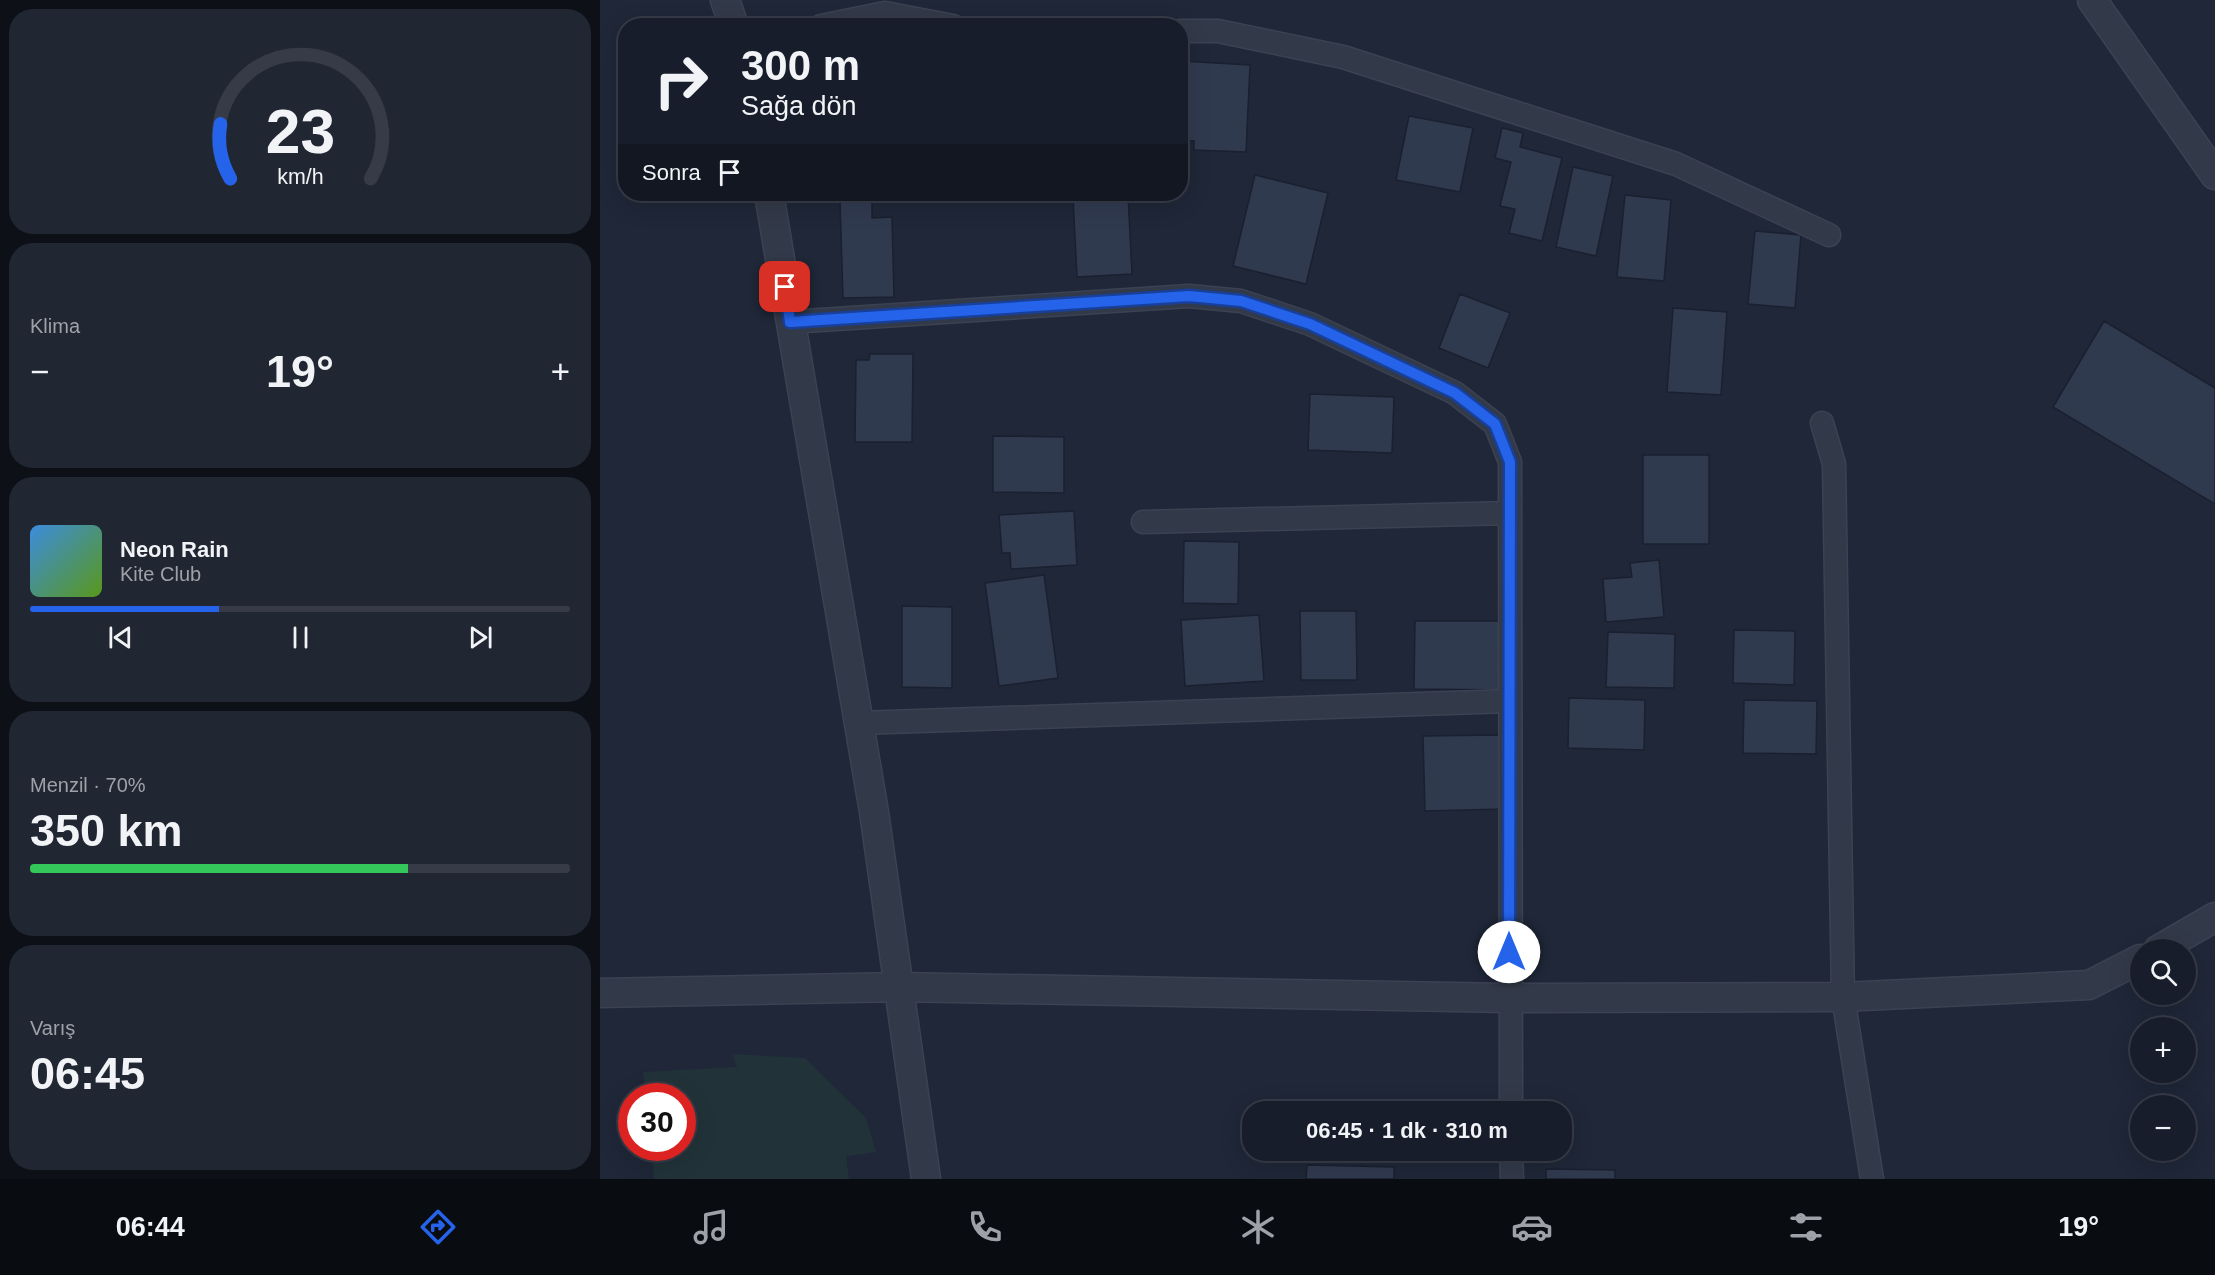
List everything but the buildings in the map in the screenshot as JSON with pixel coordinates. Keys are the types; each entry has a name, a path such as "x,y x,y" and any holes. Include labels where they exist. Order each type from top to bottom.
{"street":[{"path":"725,0 731,18"},
{"path":"2092,0 2215,175"},
{"path":"864,18 885,14 908,18"},
{"path":"1188,31 1218,31 1343,57 1676,164 1829,235"},
{"path":"770,201 874,812 926,1179"},
{"path":"790,322 1189,296 1241,301 1310,324 1455,393 1495,424 1510,462 1511,1101"},
{"path":"1822,423 1834,464 1843,997 1872,1179"},
{"path":"1143,522 1510,513"},
{"path":"859,723 1510,701"},
{"path":"2177,939 2215,917"},
{"path":"600,993 899,987 1509,998 1843,997 2088,985 2130,963"},
{"path":"1511,1161 1512,1179"}],"shaded area":[{"path":"732,1054 805,1058 866,1118 876,1152 846,1156 849,1179 654,1179 652,1161 696,1161 696,1083 644,1083 643,1072 737,1067"}],"route":[{"path":"785,287 790,322 1189,296 1241,301 1310,324 1455,393 1495,424 1510,462 1509,952"}]}
